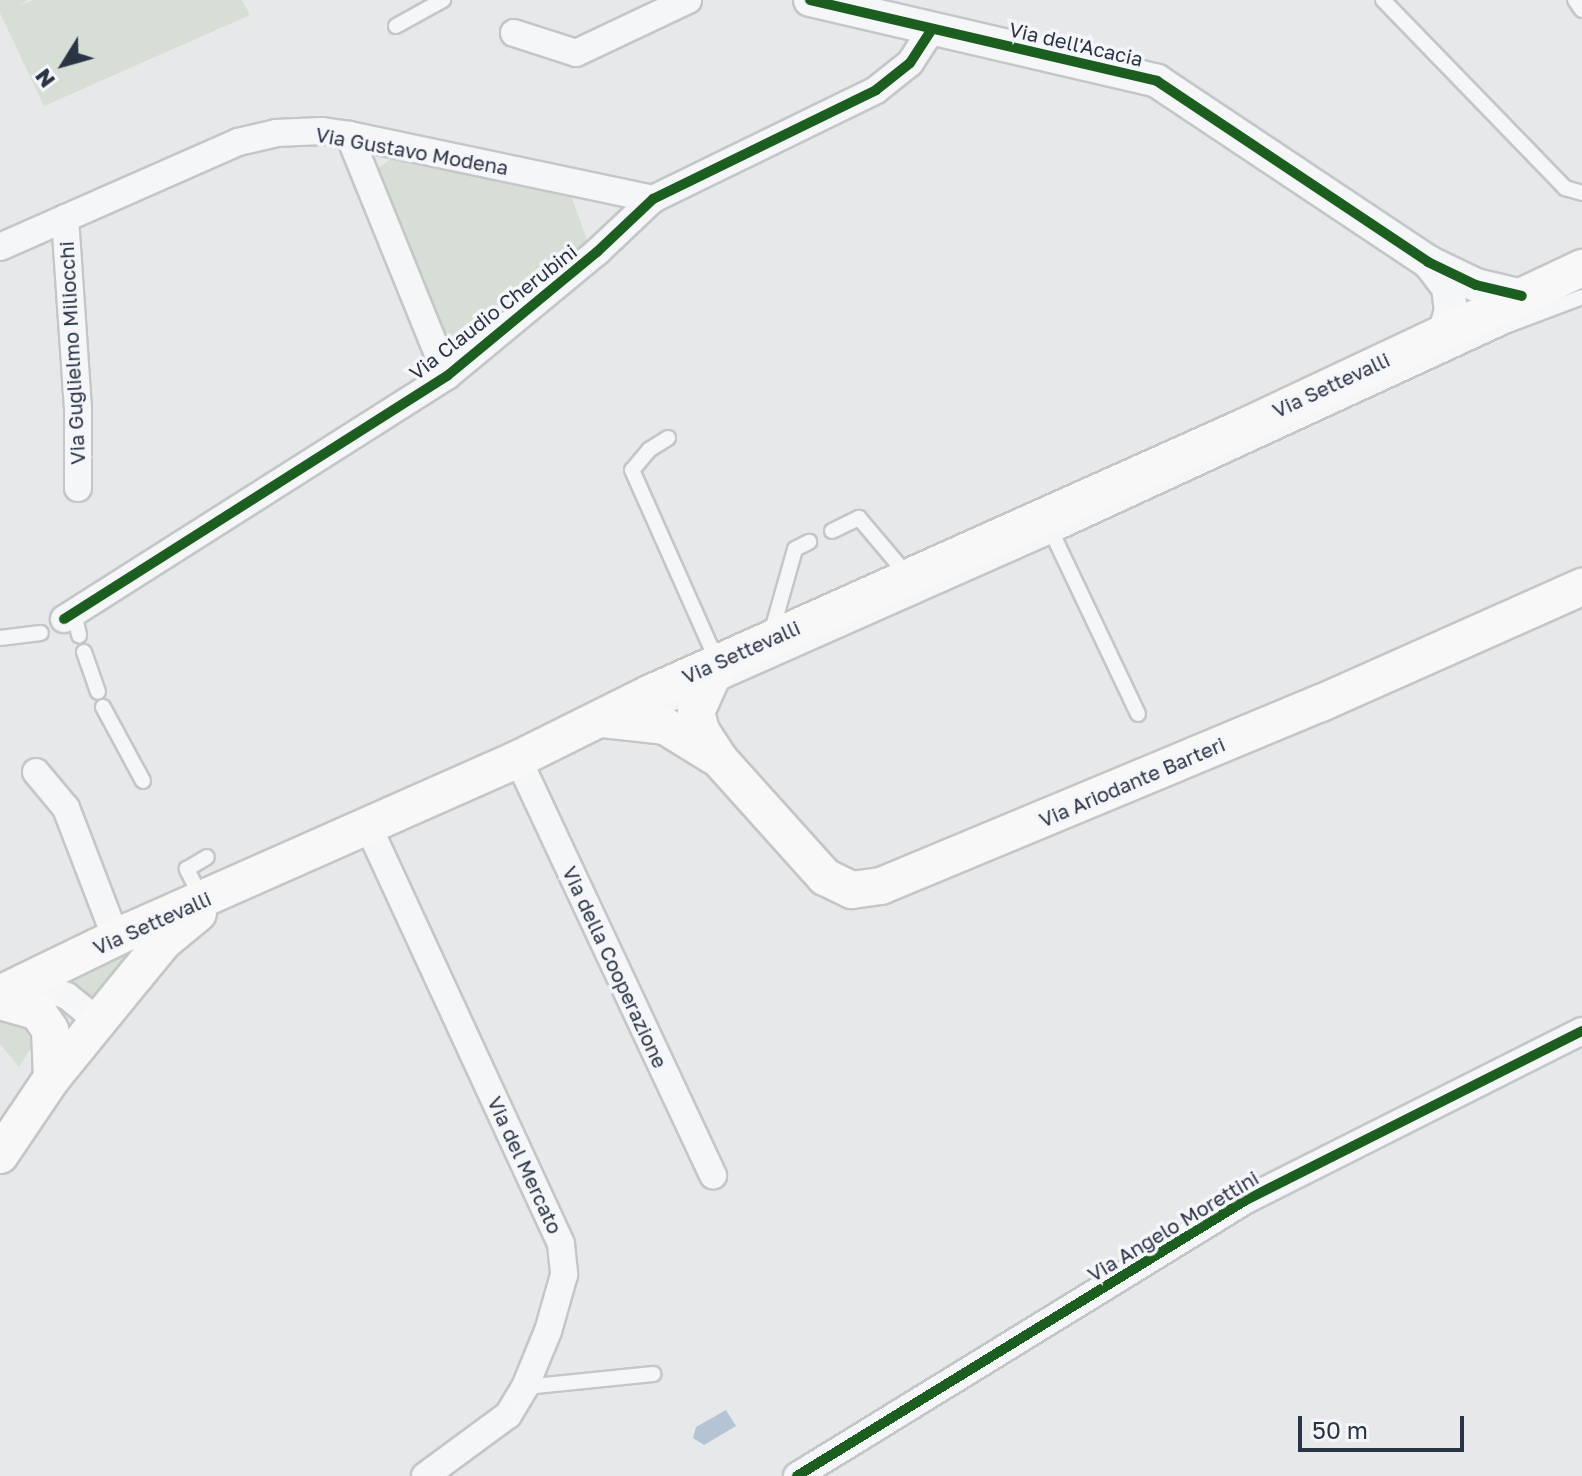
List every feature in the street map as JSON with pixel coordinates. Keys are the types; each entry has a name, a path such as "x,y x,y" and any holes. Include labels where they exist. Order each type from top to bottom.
{"main road":[{"name":"Via Settevalli","path":"9,992 123,935 518,759 620,720 711,676 770,639 1242,428 1473,305 1582,268"},
{"path":"1473,305 1582,297"},
{"name":"Via Ariodante Barteri","path":"719,759 825,877 852,890 881,886 1307,709 1582,587"},
{"path":"711,676 696,712 701,731 719,759"},
{"path":"620,720 675,731 719,759"},
{"path":"0,1155 52,1078 164,941 218,894"},
{"path":"9,992 38,1012 50,1030 52,1078"}],"street":[{"path":"514,33 576,53 688,0"},
{"name":"Via dell'Acacia","path":"810,0 897,10 932,29 1157,81 1473,305"},
{"name":"Via Claudio Cherubini","path":"72,622 447,376 597,252 653,199 876,90 910,63 932,29"},
{"name":"Via Gustavo Modena","path":"0,247 238,142 276,133 322,131 349,135 653,199"},
{"path":"349,135 447,376"},
{"name":"Via Guglielmo Miliocchi","path":"65,218 78,409 78,488"},
{"name":"Via della Cooperazione","path":"518,759 713,1176"},
{"path":"36,772 66,808 123,935 145,950 145,964"},
{"name":"Via del Mercato","path":"368,826 561,1244 564,1275 548,1331 525,1387 508,1415 425,1476"},
{"path":"9,992 67,996 99,1022"},
{"name":"Via Angelo Morettini","path":"797,1476 1246,1200 1582,1031"}],"lane":[{"path":"396,26 443,0"},
{"path":"1383,0 1565,188 1582,193"},
{"path":"1575,0 1582,10"},
{"name":"Via Settevalli","path":"711,676 1053,535 1473,305"},
{"path":"668,438 649,450 632,470 711,676"},
{"path":"832,531 859,518 908,576"},
{"path":"1053,535 1138,714"},
{"path":"770,639 795,549 809,542"},
{"path":"0,638 41,633"},
{"path":"84,652 98,692"},
{"path":"103,707 143,781"},
{"path":"207,857 187,869 218,894"},
{"path":"525,1387 653,1374"}],"shaded area":[{"path":"0,0 28,0 19,6 33,0 242,0 250,15 44,106 0,13"},
{"path":"391,159 571,195 588,243 469,343 440,330 374,171"},
{"path":"127,943 133,955 96,1007 47,980"},
{"path":"10,1014 24,1028 33,1045 19,1067 0,1044 0,1015"}],"water":[{"path":"726,1410 736,1426 704,1445 693,1438 696,1427"}],"cycle path":[{"path":"810,0 1157,81 1428,262 1476,285 1522,296"},
{"path":"64,619 447,376 597,252 653,199 876,90 910,63 932,29"},
{"path":"797,1476 1246,1200 1582,1031"}]}
